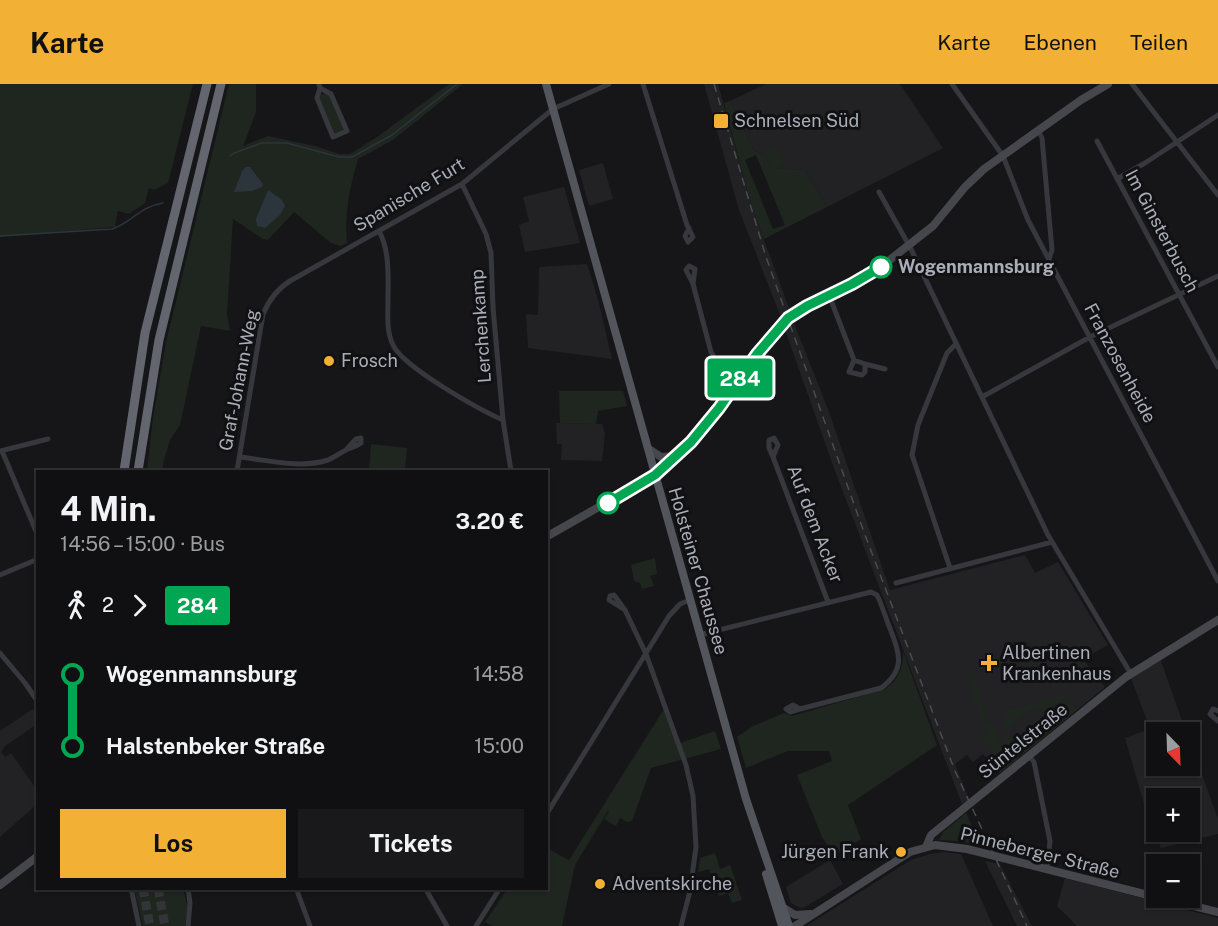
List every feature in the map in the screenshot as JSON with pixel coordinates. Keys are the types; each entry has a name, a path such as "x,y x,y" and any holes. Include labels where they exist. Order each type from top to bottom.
{"highway":[{"path":"124,470 131,415 148,322 207,84"},
{"path":"138,470 159,340 221,84"}],"main road":[{"name":"Holsteiner Chaussee","path":"546,84 699,635 765,859 789,926"},
{"name":"Holsteiner Chaussee","path":"765,859 766,874 782,926"}],"street":[{"name":"Spanische Furt","path":"273,296 290,280 462,184 553,109 609,84"},
{"path":"643,84 689,228"},
{"name":"Franzosenheide","path":"952,84 1003,156 1021,204 1218,581"},
{"path":"548,536 655,475 701,430 757,354 788,318 882,266 937,222 973,179 1038,130 1108,84"},
{"path":"1132,84 1218,195"},
{"path":"320,86 330,93 347,131 333,137 317,98 320,86"},
{"path":"1117,179 1218,115"},
{"path":"1038,130 1042,138 1047,180 1052,250 1049,259"},
{"name":"Im Ginsterbusch","path":"1097,141 1218,367"},
{"name":"Lerchenkamp","path":"462,184 486,234 491,253 493,307 503,420 511,470"},
{"path":"879,192 909,246 1052,542 1131,674"},
{"path":"379,231 386,248 388,330 397,352 419,372 486,413 503,420"},
{"path":"982,397 1090,337 1218,276"},
{"path":"693,284 711,352 723,372 736,384"},
{"path":"829,295 854,360 849,372 862,375 865,372 865,364"},
{"name":"Graf-Johann-Weg","path":"237,470 263,315 273,296"},
{"path":"950,568 912,455 918,424 947,353 956,344"},
{"path":"854,360 885,369"},
{"path":"36,531 1,451 48,439"},
{"path":"649,449 661,457 676,456"},
{"path":"239,457 304,465 330,460 346,450"},
{"name":"Auf dem Acker","path":"773,457 828,602"},
{"path":"896,583 1052,542"},
{"path":"0,575 36,560"},
{"path":"699,635 872,592 877,595 899,659 892,680 881,688 800,709"},
{"path":"548,811 669,616 680,603 690,600"},
{"path":"625,610 646,654 684,758 693,796 695,860 681,926"},
{"name":"Süntelstraße","path":"926,847 929,836 1131,674 1218,620"},
{"path":"0,653 36,699"},
{"path":"1218,711 1212,709 1210,714 1218,721"},
{"path":"1029,756 1034,762 1050,841 1047,869"},
{"path":"935,845 939,829"},
{"name":"Pinneberger Straße","path":"795,926 907,854 935,845 959,847 1146,894"},
{"path":"0,885 36,858"},
{"path":"131,890 139,926"},
{"path":"188,890 190,903 188,926"},
{"path":"297,890 310,926"},
{"path":"426,890 447,926"},
{"path":"476,926 499,890"},
{"path":"784,908 796,915 811,914"},
{"name":"Pinneberger Straße","path":"1200,908 1218,912"}],"shaded area":[{"path":"0,84 193,84 168,183 154,190 149,188 145,203 129,214 118,211 115,227 0,237"},
{"path":"229,84 256,84 256,112 243,146 268,136 315,146 339,154 350,154 449,84 463,84 393,140 358,159 348,200 347,243 341,246 331,243 294,212 268,240 233,219 227,314 230,331 201,326 180,425 170,440 162,470 147,470 166,342"},
{"path":"704,84 718,84 752,207 789,308 780,315 739,210"},
{"path":"766,84 900,84 943,148 827,207 805,170 771,168 764,156 754,150 730,101"},
{"path":"328,92 344,127 334,135 318,96"},
{"path":"730,101 754,150 764,156 773,168 766,152 776,147 784,164 776,168 805,170 827,207 764,239 752,207 724,103","holes":["756,155 785,225 773,229 745,160"]},
{"path":"603,163 613,199 589,206 579,170"},
{"path":"250,167 263,184 262,187 251,191 234,192 242,171"},
{"path":"564,187 580,243 525,252 519,225 529,221 523,197"},
{"path":"268,190 282,200 285,206 280,215 265,228 257,226 256,219"},
{"path":"587,264 612,359 528,348 526,314 538,315 539,267"},
{"name":"Albertinen Krankenhaus","path":"794,323 829,412 890,590 1025,555 1035,573 1058,562 1108,645 1083,659 1105,687 1000,773 983,754 973,762 967,755 955,764 969,799 962,804 835,471 785,330"},
{"path":"559,391 623,391 627,406 598,411 596,424 560,423"},
{"path":"556,423 602,424 605,433 602,461 561,460 562,444 557,444"},
{"path":"371,444 407,448 405,470 369,470"},
{"path":"655,558 657,574 650,576 654,586 642,589 640,583 634,581 631,565"},
{"path":"903,651 937,745 848,805 861,839 834,855 822,837 797,775 832,761 829,751 788,751 746,768 737,737 753,726 784,713 792,716 885,689 899,673"},
{"path":"1160,658 1182,722 1147,722 1131,678"},
{"path":"973,671 987,723 990,722 997,730 1007,768 1004,770 1002,768 1005,765 987,744 980,749 976,748 980,748 986,733 982,732 984,727 978,706 972,705 974,705 969,681 973,679"},
{"path":"1063,695 1077,710 1018,756 1014,762 1009,754 1012,756 1020,750 1019,748 1023,751 1070,710 1062,700 1045,713 1042,709 1029,710 1005,730 1014,743 1008,747 1003,729 1006,719 1005,711"},
{"path":"33,709 36,715 36,725 5,746 1,752 5,757 11,753 36,789 36,805 0,837 0,731"},
{"path":"664,709 677,744 715,731 721,749 651,768 632,821 627,822 620,818 616,826 604,819 608,811 575,865 562,926 492,926 485,922 507,890 548,890 548,849 569,860"},
{"path":"1146,730 1146,776 1200,776 1200,769 1218,819 1218,834 1200,838 1200,788 1146,788 1146,811 1125,738"},
{"path":"966,813 981,846 959,841 939,840 943,832"},
{"path":"1159,842 1185,842 1161,848"},
{"path":"943,852 961,854 993,926 806,926 911,860"},
{"path":"715,853 720,869 730,865 742,900 732,903 728,893 719,896 709,869 698,872 700,858"},
{"path":"830,860 843,884 805,907 800,908 791,903 786,887"},
{"path":"985,861 1000,864 1032,926 1017,926"},
{"path":"1065,878 1146,899 1146,908 1180,908 1218,918 1218,926 1076,926 1057,906"},
{"path":"134,890 183,890 188,909 185,926 143,926"}],"waterway":[{"path":"230,156 262,143 287,143 339,157 352,157 392,135 457,84"},
{"path":"0,236 112,229 141,211 163,203"}],"tunnel":[{"path":"143,890 150,926"},
{"path":"158,890 165,926"}],"railway":[{"path":"714,84 766,257 865,535 955,771 1027,926"}],"bus line":[{"name":"284","path":"608,503 655,475 691,442 719,408 757,354 788,318 881,267"}],"place":[{"name":"Schnelsen Süd","path":"721,121"},
{"name":"Wogenmannsburg","path":"881,267"},
{"name":"Frosch","path":"329,361"},
{"name":"Albertinen Krankenhaus","path":"989,663"},
{"name":"Jürgen Frank","path":"901,852"},
{"name":"Adventskirche","path":"600,884"}]}
